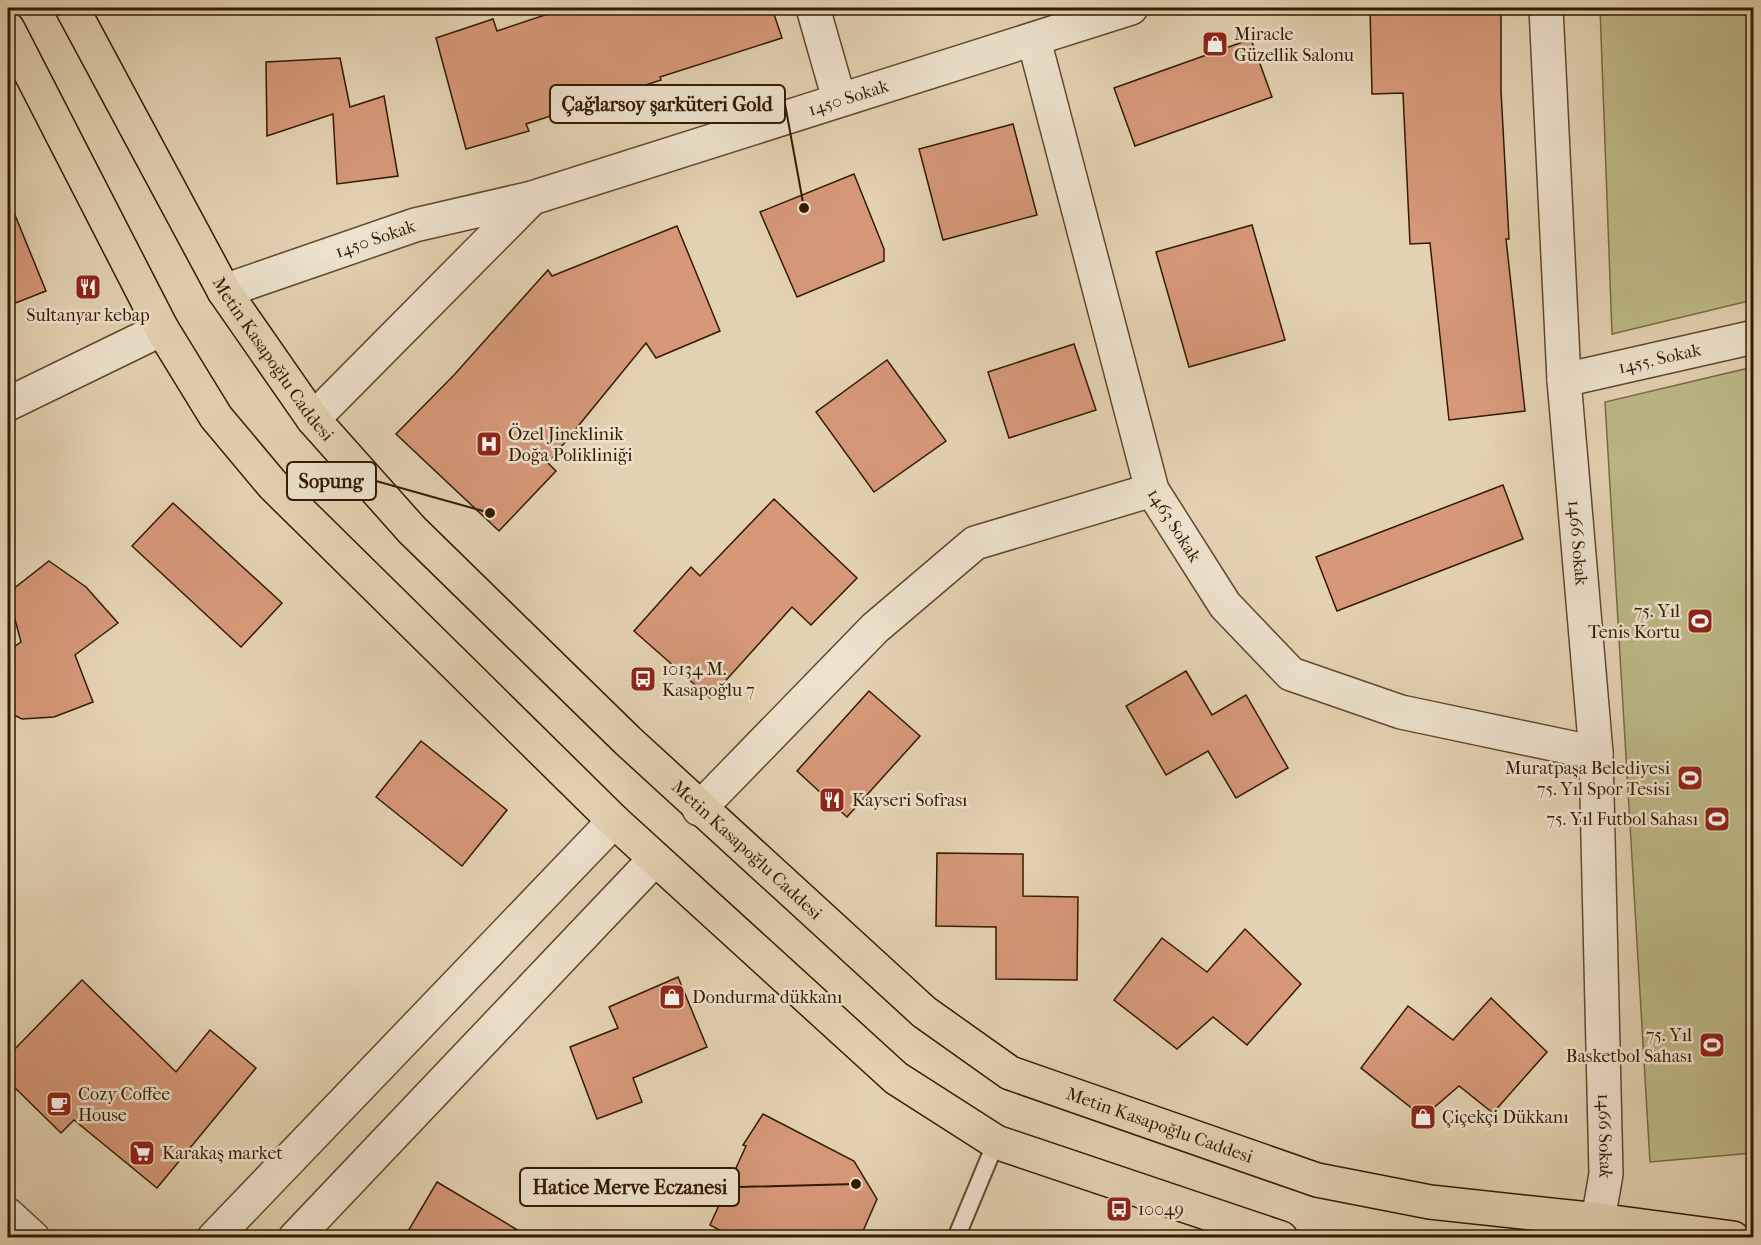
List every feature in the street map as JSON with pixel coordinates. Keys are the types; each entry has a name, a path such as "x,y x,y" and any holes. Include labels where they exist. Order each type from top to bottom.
{"main road":[{"name":"Metin Kasapoğlu Caddesi","path":"72,8 224,291 313,419 412,530 699,809 924,1012 1010,1073 1317,1180 1430,1202 1598,1220 1733,1238"},
{"path":"8,29 162,329 216,417 273,486 614,821 896,1078 996,1142 1281,1238"}],"street":[{"path":"813,8 839,99"},
{"name":"1450 Sokak","path":"224,291 415,225 532,198 1131,8"},
{"name":"1466 Sokak","path":"1546,8 1564,380 1596,753 1606,1173 1598,1220"},
{"name":"1463 Sokak","path":"1034,40 1152,490 1225,605 1291,674 1401,712 1596,753"},
{"name":"1450 Sokak","path":"313,419 532,198"},
{"path":"8,404 162,329"},
{"name":"1455. Sokak","path":"1564,380 1754,336"},
{"path":"699,809 875,628 975,543 1152,490"},
{"path":"214,1238 614,821"},
{"path":"295,1238 656,859"},
{"path":"8,1215 33,1238"}],"lane":[{"path":"956,1238 996,1142"}],"shaded area":[{"path":"1600,8 1753,8 1753,300 1612,334"},
{"name":"Muratpaşa Belediyesi 75. Yıl Spor Tesisi","path":"1753,367 1753,1153 1650,1162 1605,402"}],"building":[{"path":"566,8 772,8 782,38 660,77 661,80 526,124 529,131 466,149 436,38 493,19 497,31"},
{"path":"1370,8 1501,8 1501,91 1509,239 1506,239 1525,411 1449,420 1430,243 1410,244 1403,93 1372,94"},
{"path":"1251,39 1272,97 1135,146 1114,88"},
{"path":"340,58 350,107 384,96 398,176 337,184 333,114 267,136 266,62"},
{"path":"1013,124 1037,215 943,240 919,149"},
{"path":"854,174 884,249 884,261 797,297 760,212"},
{"path":"8,198 46,291 8,306"},
{"path":"1252,225 1285,340 1189,367 1156,252"},
{"path":"677,226 720,331 656,358 646,343 548,463 556,471 499,531 396,434 454,375 548,270 552,276"},
{"path":"1074,344 1096,410 1009,438 988,372"},
{"path":"887,360 946,441 874,492 816,412"},
{"path":"1503,485 1523,539 1337,611 1316,557"},
{"path":"774,499 857,578 811,625 792,607 710,698 634,631 691,567 700,576"},
{"path":"173,503 282,603 241,647 132,546"},
{"path":"49,561 86,587 118,623 75,655 93,702 54,717 22,719 8,712 8,651 21,642 8,593"},
{"path":"1186,671 1212,715 1246,695 1288,768 1236,798 1208,751 1166,775 1126,706"},
{"path":"869,691 920,736 847,817 797,771"},
{"path":"421,741 507,810 462,866 376,797"},
{"path":"937,853 1023,854 1023,896 1078,897 1077,980 996,979 996,927 936,926"},
{"path":"1245,929 1301,984 1247,1045 1213,1017 1177,1049 1114,1000 1162,938 1207,972"},
{"path":"678,977 707,1047 633,1078 642,1102 597,1119 570,1047 618,1028 609,1007"},
{"path":"82,980 176,1072 210,1030 256,1068 157,1188 74,1120 61,1133 8,1081 8,1056"},
{"path":"1491,998 1547,1052 1493,1113 1459,1086 1423,1117 1361,1068 1408,1006 1453,1040"},
{"path":"763,1114 854,1161 877,1199 860,1238 734,1238 710,1225 746,1146 743,1145"},
{"path":"437,1182 531,1238 404,1238"}],"place":[{"name":"Miracle Güzellik Salonu","path":"1215,44"},
{"name":"Çağlarsoy şarküteri Gold","path":"804,208"},
{"name":"Sultanyar kebap","path":"88,287"},
{"name":"Özel Jineklinik Doğa Polikliniği","path":"489,444"},
{"name":"Sopung","path":"490,513"},
{"name":"75. Yıl Tenis Kortu","path":"1700,621"},
{"name":"10134 M. Kasapoğlu 7","path":"643,679"},
{"name":"Muratpaşa Belediyesi 75. Yıl Spor Tesisi","path":"1690,778"},
{"name":"Kayseri Sofrası","path":"832,800"},
{"name":"75. Yıl Futbol Sahası","path":"1717,819"},
{"name":"Dondurma dükkanı","path":"672,997"},
{"name":"75. Yıl Basketbol Sahası","path":"1712,1045"},
{"name":"Cozy Coffee House","path":"59,1104"},
{"name":"Çiçekçi Dükkanı","path":"1423,1117"},
{"name":"Karakaş market","path":"142,1153"},
{"name":"Hatice Merve Eczanesi","path":"856,1184"},
{"name":"10049","path":"1119,1209"}]}
